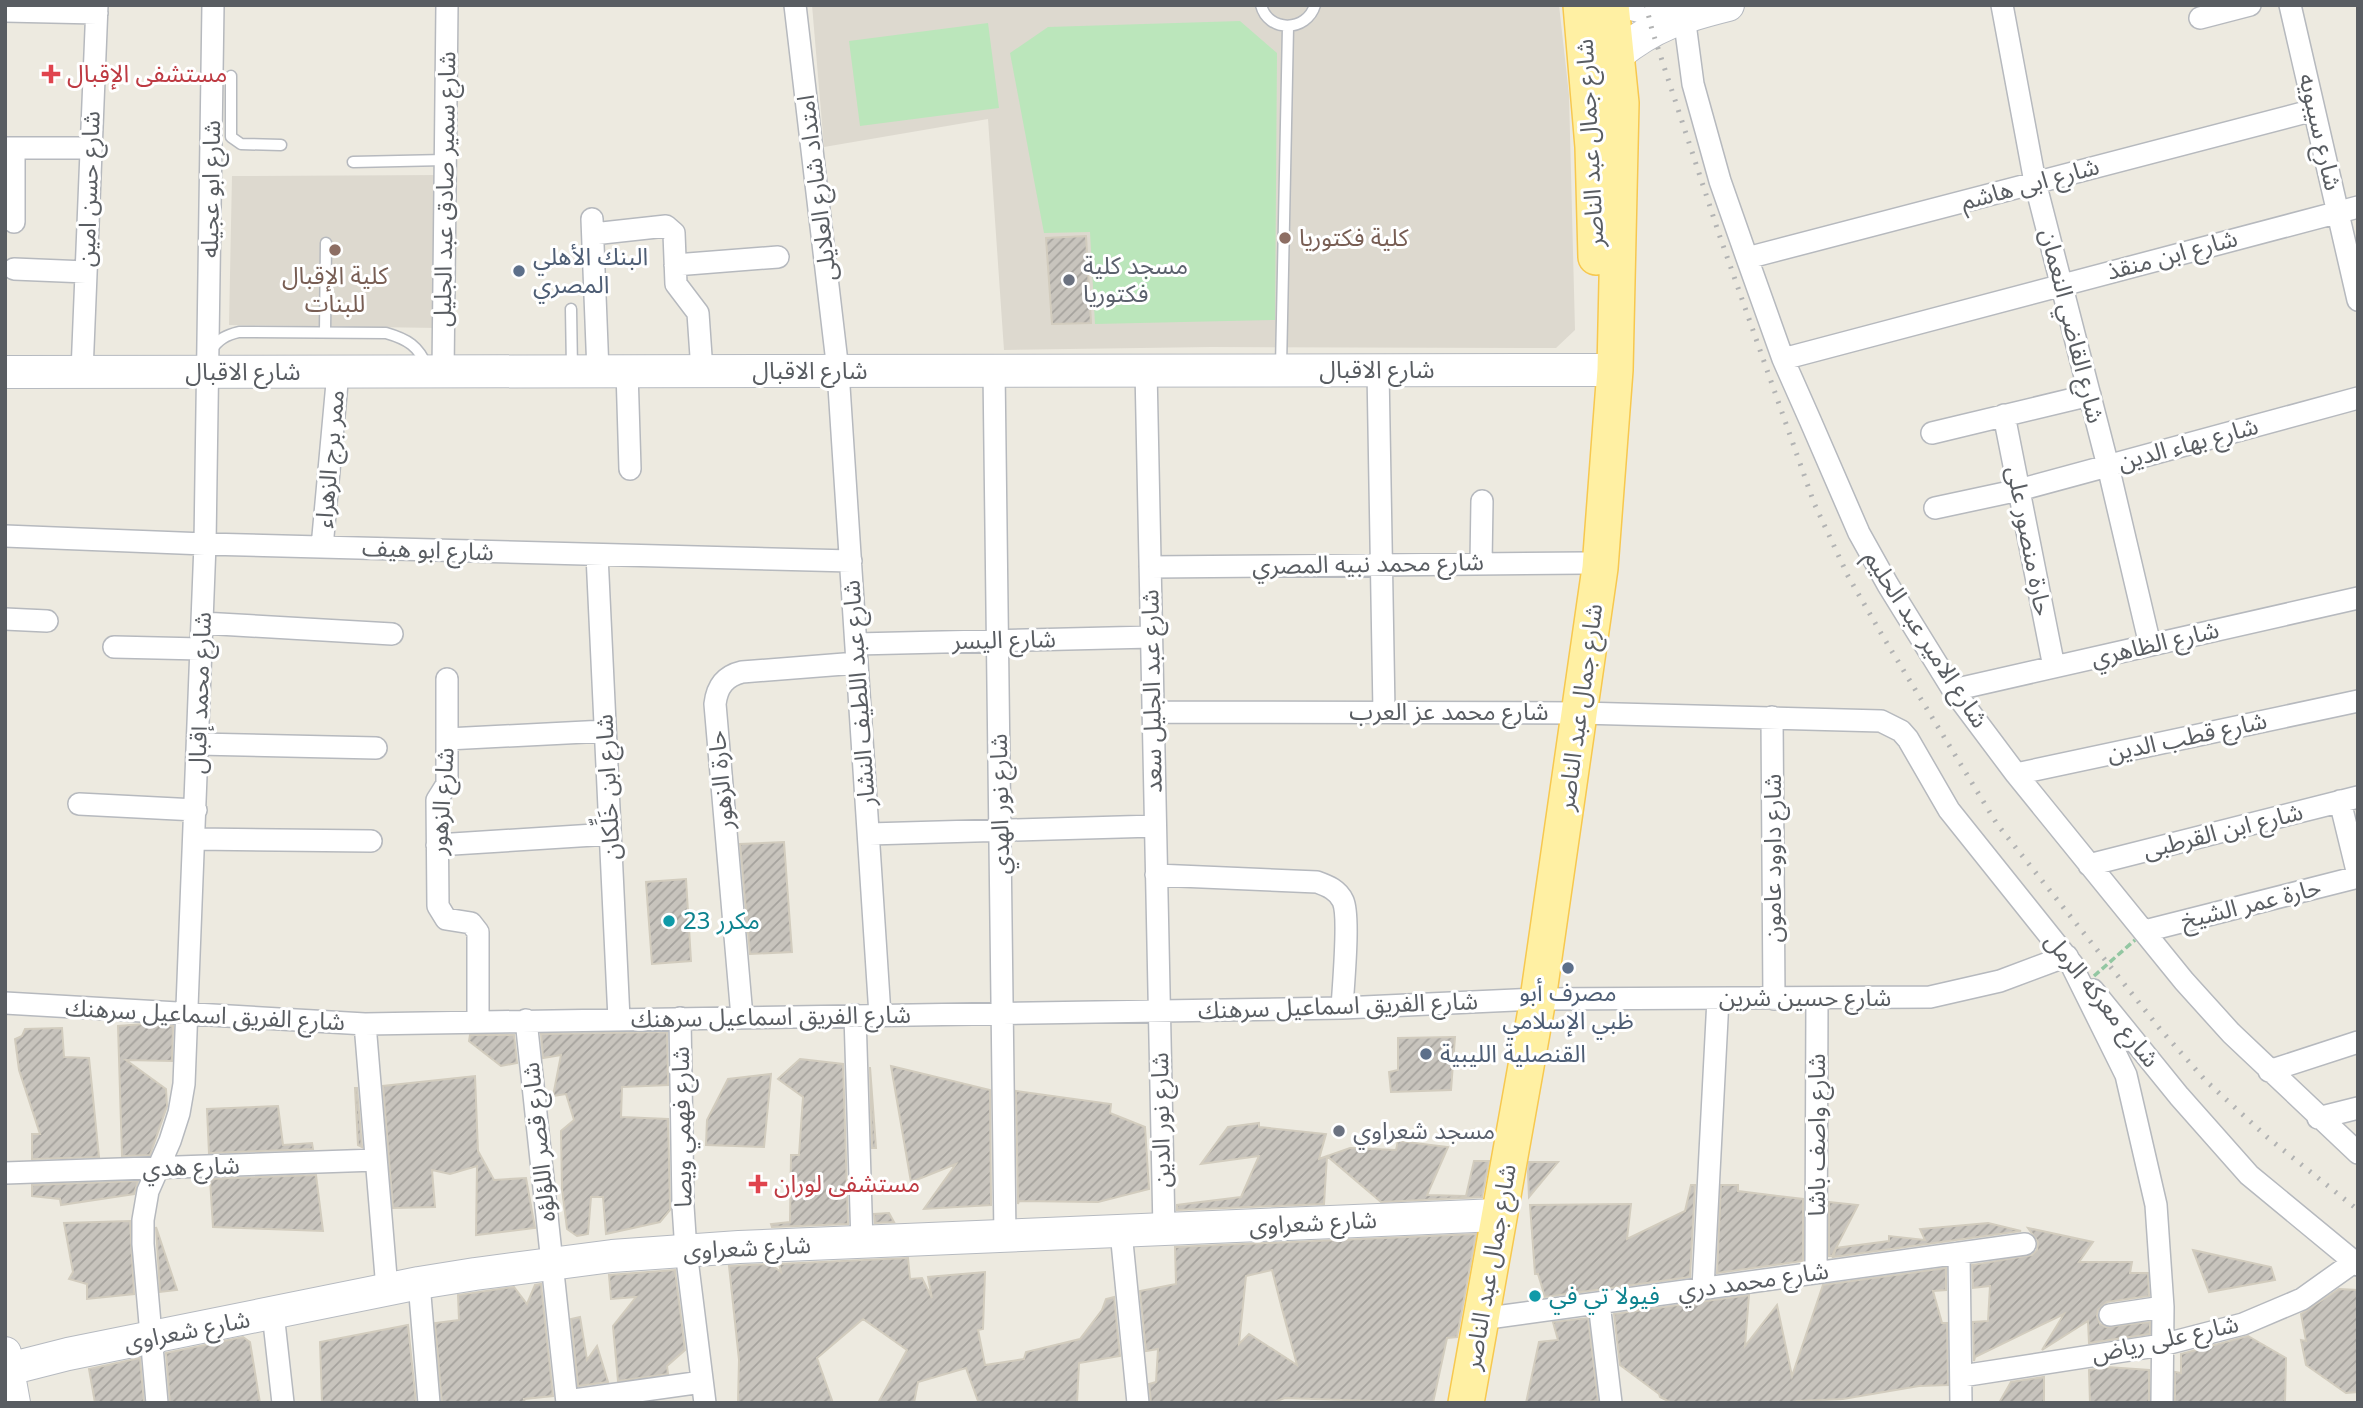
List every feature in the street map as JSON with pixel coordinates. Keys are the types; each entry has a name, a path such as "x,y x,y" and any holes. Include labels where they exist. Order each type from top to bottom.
{"main road":[{"name":"شارع جمال عبد الناصر","path":"1581,5 1602,58"},
{"name":"شارع جمال عبد الناصر","path":"1451,1403 1491,1215 1600,568 1604,370 1596,258 1593,147 1602,58 1611,5"},
{"name":"شارع جمال عبد الناصر","path":"1574,713 1604,370"},
{"name":"شارع جمال عبد الناصر","path":"1466,1403 1480,1319 1491,1215"}],"street":[{"name":"شارع ابو عجيله","path":"209,362 221,109 214,5"},
{"name":"شارع سمير صادق عبد الجليل","path":"437,373 445,160 447,5"},
{"name":"امتداد شارع العلايلى","path":"795,5 838,371"},
{"path":"1635,5 1684,11 1728,5"},
{"name":"شارع القاضي النعمان","path":"2002,5 2035,182 2108,466 2150,645"},
{"path":"2200,18 2250,5"},
{"name":"شارع سيبويه","path":"2291,5 2314,110 2348,210 2358,300"},
{"path":"5,11 97,9"},
{"name":"شارع حسن امين","path":"82,372 97,9"},
{"path":"1602,58 1684,11"},
{"name":"شارع الامير عبد الحليم","path":"1684,11 1693,84 1720,181 1783,359 1859,533 1920,639 1953,690 2089,865 2140,936 2269,1071 2358,1153"},
{"name":"شارع ابى هاشم","path":"1746,258 2314,110"},
{"path":"14,222 10,148 91,148"},
{"name":"شارع ابن منقذ","path":"1783,359 2348,210"},
{"path":"630,469 599,372 592,226 666,226 674,233 676,285 698,313 702,371"},
{"path":"675,265 778,257"},
{"path":"14,269 86,272"},
{"name":"شارع الاقبال","path":"5,372 82,372 209,362 338,372 437,373 1604,370"},
{"name":"شارع محمد إقبال","path":"158,1403 150,1338 143,1220 148,1191 179,1113 184,1084 195,839 209,362"},
{"name":"شارع نور الهدي","path":"995,370 1005,1237"},
{"name":"شارع عبد الجليل سعد","path":"1146,370 1159,1011"},
{"path":"1378,370 1384,711"},
{"name":"شارع عبد اللطيف النشار","path":"838,371 880,1015"},
{"name":"ممر برج الزهراء","path":"322,547 338,372"},
{"path":"1932,433 2090,395"},
{"name":"شارع بهاء الدين","path":"1935,508 2019,490 2358,398"},
{"name":"حارة منصور على","path":"2004,415 2054,667"},
{"path":"1481,563 1482,501"},
{"name":"شارع ابو هيف","path":"5,536 851,561"},
{"name":"شارع ابن خَلِّكان","path":"597,555 619,1019"},
{"name":"شارع محمد نبيه المصري","path":"1150,567 1586,563"},
{"name":"شارع الظاهري","path":"1953,690 2358,598"},
{"path":"5,619 47,621"},
{"path":"202,623 392,634"},
{"name":"شارع اليسر","path":"857,653 998,641 1151,637"},
{"path":"114,647 201,649"},
{"name":"حارة الزهور","path":"742,1017 716,695 725,679 742,672 857,653"},
{"name":"شارع الزهور","path":"447,679 447,785 437,800 439,911 446,919 471,923 478,932 478,1022"},
{"name":"شارع قطب الدين","path":"2016,774 2358,701"},
{"name":"شارع محمد عز العرب","path":"1153,712 1574,713 1871,720"},
{"name":"شارع داوود عامون","path":"1772,717 1774,999"},
{"name":"شارع معركه الرمل","path":"1871,720 1892,724 1901,730 1949,810 2179,1096 2249,1175 2356,1263"},
{"path":"447,739 606,731"},
{"path":"198,744 376,748"},
{"path":"2349,799 2358,876"},
{"name":"شارع ابن القرطبى","path":"2089,865 2349,799"},
{"path":"79,804 196,810"},
{"path":"869,834 1155,826"},
{"path":"438,845 610,834"},
{"path":"195,839 371,841"},
{"path":"1156,876 1317,882 1337,892 1346,911 1342,1009"},
{"name":"حارة عمر الشيخ","path":"2140,936 2358,876"},
{"path":"2067,956 2126,1075 2157,1205 2163,1307 2162,1403"},
{"name":"شارع حسين شرين","path":"1529,999 1930,997 2000,981 2067,956"},
{"name":"شارع واصف باشا","path":"1816,1273 1817,998"},
{"name":"شارع الفريق اسماعيل سرهنك","path":"5,1003 365,1024 1342,1009 1529,999"},
{"path":"1703,1288 1718,999"},
{"name":"شارع نور الدين","path":"1159,1011 1164,1230"},
{"path":"855,1015 862,1242"},
{"name":"شارع فهمي ويصا","path":"680,1018 681,1157 686,1251 704,1392"},
{"name":"شارع قصر اللؤلؤه","path":"526,1020 567,1402"},
{"path":"365,1024 387,1289"},
{"path":"2269,1071 2358,1042"},
{"path":"2318,1118 2358,1108"},
{"name":"شارع هدي","path":"5,1173 376,1160"},
{"name":"شارع شعراوى","path":"6,1364 150,1338 419,1283 612,1256 862,1242 1491,1215"},
{"path":"1121,1232 1138,1403"},
{"name":"شارع محمد دري","path":"1480,1319 2025,1244"},
{"path":"1954,1402 1962,1376 1959,1253"},
{"name":"شارع على رياض","path":"1962,1376 2162,1345 2243,1324 2302,1299 2356,1263"},
{"path":"419,1283 429,1403"},
{"path":"1599,1303 1611,1403"},
{"path":"2110,1315 2163,1307"},
{"path":"273,1313 283,1403"},
{"path":"6,1364 13,1403"},
{"path":"567,1402 704,1392"}],"lane":[{"path":"1261,5 1272,22 1288,27 1302,23 1313,13 1315,5"},
{"path":"1280,370 1288,27"},
{"path":"232,76 221,109 235,142 281,145"},
{"path":"353,162 445,160"},
{"path":"326,332 327,243"},
{"path":"571,309 599,372"},
{"path":"209,362 217,342 227,335 239,332 386,333 407,339 437,373"}],"path":[{"path":"2094,975 2140,936"}],"shaded area":[{"name":"كلية فكتوريا","path":"812,5 1559,5 1569,95 1575,330 1556,348 1211,347 1004,350 988,119 824,147"},
{"name":"كلية الإقبال للبنات","path":"440,175 439,328 229,325 232,176"}],"green space":[{"path":"1240,21 1277,53 1275,320 1095,324 1090,232 1044,233 1010,53 1048,27"},
{"path":"988,23 999,108 860,126 849,41"}],"building":[{"name":"مسجد كلية فكتوريا","path":"1086,236 1091,323 1052,324 1046,238"},
{"path":"784,842 792,952 750,954 740,844"},
{"name":"23 مكرر","path":"686,879 691,961 652,964 646,882"},
{"path":"118,1026 173,1026 172,1061 126,1060 166,1089 167,1106 150,1155 122,1156"},
{"path":"62,1028 64,1057 89,1058 99,1157 32,1159 32,1134 40,1134 19,1070 15,1039 22,1036 25,1029"},
{"path":"667,1032 668,1085 622,1087 621,1117 668,1119 670,1210 660,1222 606,1234 603,1197 591,1197 588,1234 577,1236 567,1229 562,1189 561,1131 574,1120 566,1094 553,1096 561,1055 543,1058 541,1034"},
{"path":"470,1035 514,1035 517,1063 501,1066 469,1041"},
{"name":"القنصلية الليبية","path":"1455,1037 1451,1090 1391,1092 1389,1072 1398,1070 1398,1038"},
{"path":"800,1059 843,1064 848,1224 772,1227 771,1224 790,1222 791,1155 799,1155 803,1097 778,1079"},
{"path":"891,1066 990,1090 991,1205 924,1209 956,1164 911,1182"},
{"path":"870,1067 876,1148 872,1148"},
{"path":"771,1074 764,1147 706,1145 707,1120 728,1079"},
{"path":"475,1076 478,1151 494,1180 526,1178 535,1228 476,1235 477,1166 450,1174 432,1170 435,1207 393,1208 383,1086"},
{"path":"357,1088 362,1147 358,1145"},
{"path":"1016,1091 1111,1104 1110,1113 1145,1127 1149,1189 1098,1202 1019,1201 1018,1204"},
{"path":"278,1106 283,1145 312,1143 313,1149 209,1153 207,1109"},
{"path":"1259,1123 1259,1127 1326,1134 1319,1159 1327,1156 1324,1204 1177,1210 1177,1205 1241,1197 1259,1156 1201,1164 1228,1127"},
{"path":"1398,1141 1448,1147 1427,1195 1466,1196 1474,1161 1489,1161 1482,1197 1381,1202 1327,1156 1350,1148 1396,1150"},
{"path":"1529,1162 1558,1162 1529,1197 1528,1172"},
{"path":"316,1175 323,1231 213,1227 210,1179"},
{"path":"138,1181 134,1194 61,1205 60,1199 32,1196 32,1185"},
{"path":"1691,1185 1695,1185 1690,1277 1545,1297 1538,1274 1535,1274 1530,1205 1631,1204 1627,1239 1685,1211"},
{"path":"1721,1185 1738,1185 1738,1191 1803,1199 1803,1261 1717,1273"},
{"path":"1829,1202 1858,1205 1832,1256 1829,1256"},
{"path":"889,1213 894,1222 875,1223 874,1214"},
{"path":"130,1221 134,1294 87,1299 87,1284 69,1279 73,1272 64,1223"},
{"path":"1988,1223 2021,1231 1833,1257 1836,1248 1889,1241 1889,1236 1925,1240 1920,1229"},
{"path":"156,1227 177,1290 160,1292"},
{"path":"2028,1228 2093,1242 2079,1262 2132,1262 2130,1273 2148,1273 2149,1296 2107,1302 2098,1310 2097,1316 2100,1324 2106,1327 2150,1322 2150,1334 2089,1343 2088,1321 2042,1350 2064,1314 1975,1357 1974,1361 1973,1322 1988,1321 1990,1286 1973,1288 1972,1265 2032,1255 2037,1250 2038,1242"},
{"path":"1476,1234 1457,1337 1447,1338 1433,1403 1285,1398 1270,1403 1151,1403 1149,1384 1156,1382 1158,1349 1146,1351 1140,1291 1176,1284 1175,1247","holes":["1272,1270 1297,1365 1249,1334 1239,1344 1246,1276"]},
{"path":"2193,1250 2271,1267 2275,1280 2209,1292"},
{"path":"908,1258 910,1279 922,1278 932,1298 928,1277 985,1272 983,1329 978,1330 985,1365 1024,1359 1026,1352 1080,1339 1102,1310 1106,1299 1114,1297 1120,1356 1079,1363 1077,1403 984,1403 978,1401 966,1368 918,1382 914,1403 878,1403 907,1350 863,1319 817,1358 833,1403 738,1403 739,1360 729,1266 770,1264 781,1272 779,1264"},
{"path":"1946,1268 1946,1290 1933,1291 1942,1323 1947,1323 1948,1385 1919,1386 1843,1399 1797,1401 1798,1403 1672,1403 1660,1397 1620,1365 1614,1314 1749,1295 1745,1346 1777,1305 1792,1376 1823,1285"},
{"path":"675,1270 685,1350 667,1366 668,1374 618,1381 613,1326 636,1297 611,1299 609,1275"},
{"path":"541,1284 553,1396 524,1399 525,1403 442,1403 435,1323 459,1320 458,1295 514,1287 527,1304 535,1285"},
{"path":"2339,1289 2358,1290 2358,1392 2346,1393 2306,1365 2301,1340 2306,1341 2301,1314"},
{"path":"580,1317 587,1360 597,1346 608,1382 578,1386 571,1319"},
{"path":"1588,1318 1598,1401 1526,1403 1539,1342 1558,1340 1553,1322"},
{"path":"408,1325 416,1403 322,1403 320,1342"},
{"path":"2248,1336 2286,1358 2285,1403 2175,1403 2175,1372 2181,1373 2181,1354"},
{"path":"243,1337 250,1342 260,1403 170,1403 166,1353"},
{"path":"140,1358 144,1403 95,1403 89,1369"},
{"path":"2107,1367 2149,1370 2149,1403 2090,1403 2089,1370"},
{"path":"2044,1377 2044,1403 1999,1403 2011,1382"}],"railway":[{"path":"1646,5 1719,234 1814,503 1848,576 1882,635 1997,824 2160,1029 2206,1081 2267,1137 2358,1210"}],"place":[{"name":"مستشفى الإقبال","path":"51,74"},
{"name":"كلية فكتوريا","path":"1285,238"},
{"name":"كلية الإقبال للبنات","path":"335,250"},
{"name":"البنك الأهلي المصري","path":"519,271"},
{"name":"مسجد كلية فكتوريا","path":"1069,280"},
{"name":"23 مكرر","path":"669,921"},
{"name":"مصرف أبو ظبي الإسلامي","path":"1568,968"},
{"name":"القنصلية الليبية","path":"1426,1054"},
{"name":"مسجد شعراوي","path":"1339,1131"},
{"name":"مستشفى لوران","path":"758,1184"},
{"name":"فيولا تي في","path":"1535,1296"}]}
